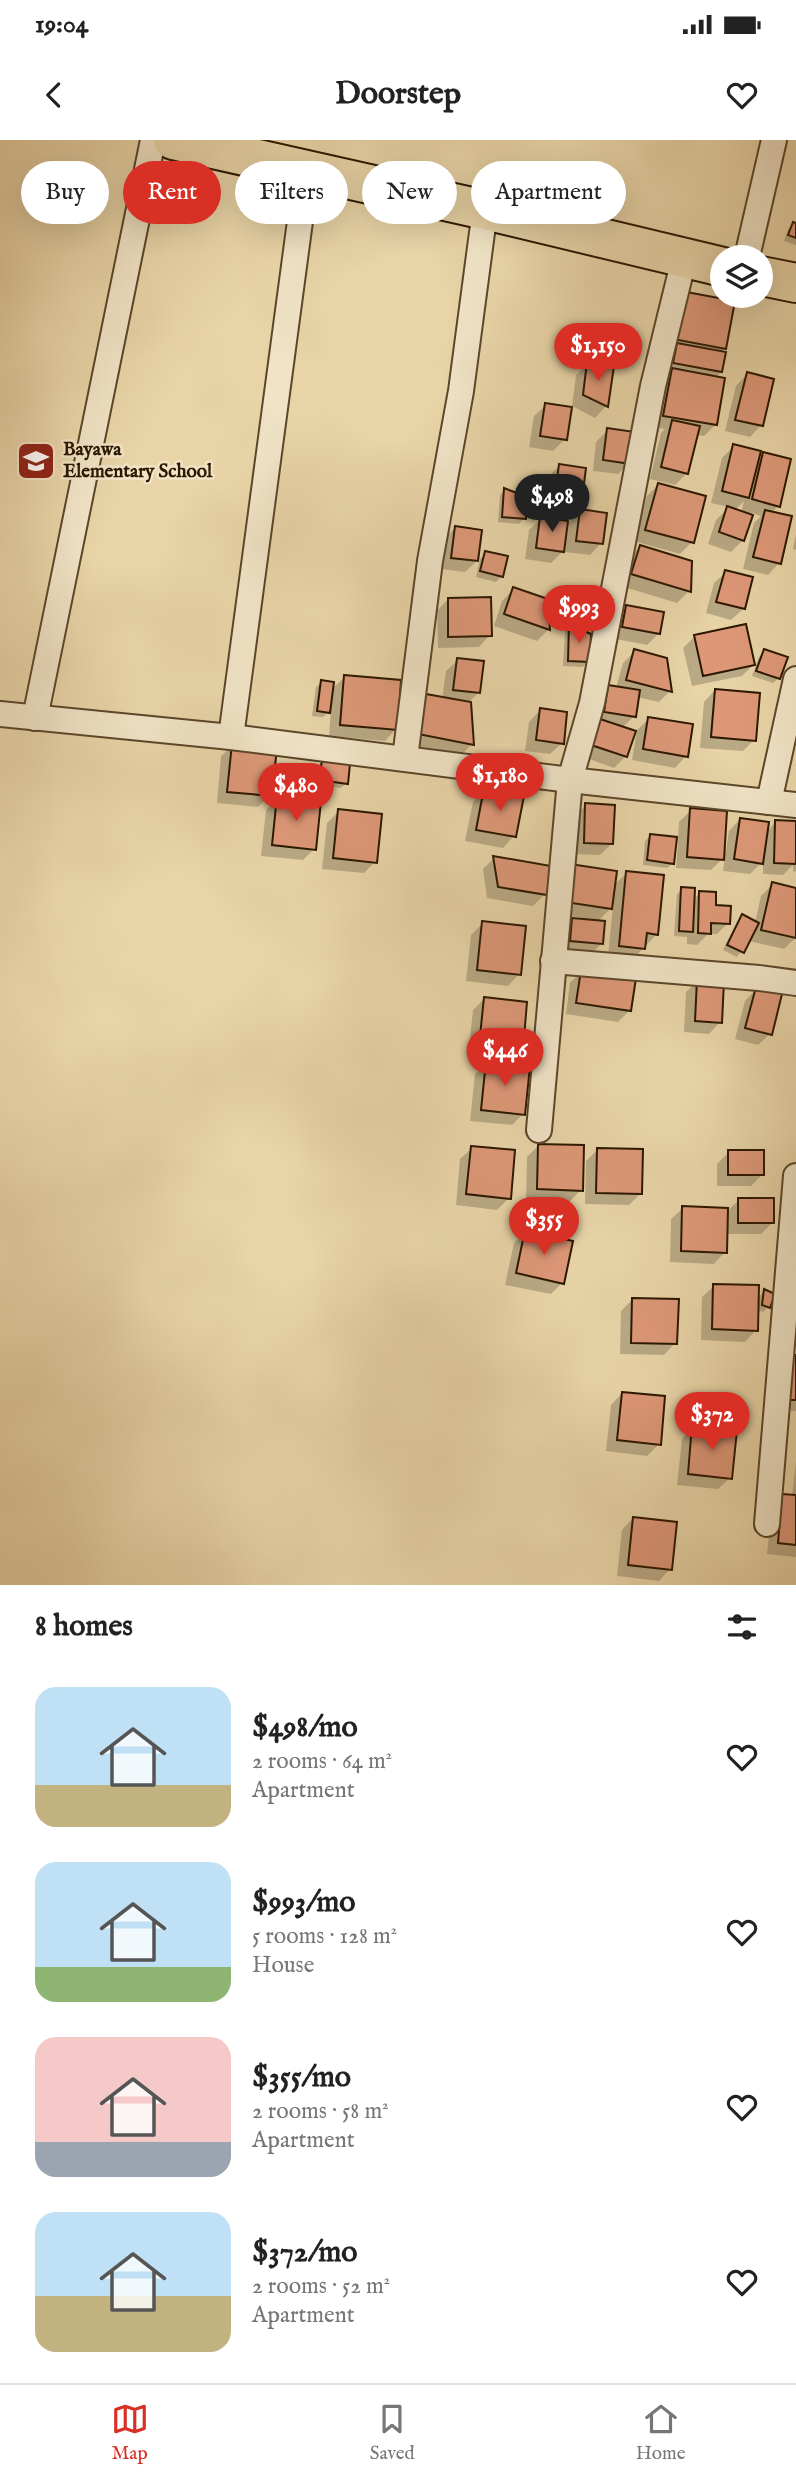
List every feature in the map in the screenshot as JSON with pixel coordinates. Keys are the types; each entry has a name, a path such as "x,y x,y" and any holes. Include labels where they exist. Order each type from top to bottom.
{"highway":[{"path":"173,140 270,161"},
{"path":"348,178 471,207"},
{"path":"542,224 710,264"},
{"path":"773,278 796,283"}],"street":[{"path":"36,718 153,140"},
{"path":"750,245 774,140"},
{"path":"231,737 300,224"},
{"path":"405,758 430,561 461,391 483,224"},
{"path":"539,1130 570,780 595,691 653,386 684,259"},
{"path":"769,802 796,678"},
{"path":"0,714 231,737 570,780 796,805"},
{"path":"553,961 796,983"},
{"path":"767,1524 796,1175"}],"building":[{"path":"793,222 796,223 796,238 788,235"},
{"path":"681,291 710,296 710,308 734,308 726,349 673,339"},
{"path":"677,343 726,352 722,372 673,363"},
{"path":"587,362 614,366 608,407 583,395"},
{"path":"672,368 725,378 717,425 663,416"},
{"path":"747,372 774,379 763,426 735,420"},
{"path":"545,403 572,407 567,440 540,436"},
{"path":"672,420 700,426 688,474 661,467"},
{"path":"607,428 635,432 631,464 603,460"},
{"path":"733,444 761,451 749,498 722,491"},
{"path":"763,452 791,459 780,507 752,499"},
{"path":"559,464 586,468 582,499 555,495"},
{"path":"658,483 706,496 694,543 645,530"},
{"path":"504,488 527,497 526,519 502,517"},
{"path":"727,506 753,515 744,541 719,532"},
{"path":"580,509 607,513 603,544 576,541"},
{"path":"765,510 792,516 781,564 753,557"},
{"path":"540,517 568,521 564,552 536,548"},
{"path":"455,526 482,530 478,561 451,558"},
{"path":"640,545 692,561 691,592 631,574"},
{"path":"485,551 508,556 503,577 480,571"},
{"path":"725,570 753,577 745,609 716,602"},
{"path":"513,587 548,599 550,630 504,614"},
{"path":"491,597 492,636 448,637 448,598"},
{"path":"626,605 664,612 660,634 622,627"},
{"path":"569,624 591,634 590,662 568,661"},
{"path":"746,624 755,665 703,676 694,635"},
{"path":"634,649 667,658 672,692 626,680"},
{"path":"764,649 788,657 780,679 756,671"},
{"path":"457,658 484,661 480,693 453,690"},
{"path":"344,675 401,680 398,730 340,725"},
{"path":"321,680 334,682 330,713 317,711"},
{"path":"608,685 640,690 636,717 604,712"},
{"path":"715,689 760,693 756,741 711,737"},
{"path":"426,694 471,702 474,745 418,734"},
{"path":"540,708 567,712 564,744 536,740"},
{"path":"648,717 693,724 688,757 643,749"},
{"path":"600,719 636,731 627,757 591,745"},
{"path":"232,743 277,747 272,796 227,792"},
{"path":"322,760 350,764 348,784 319,780"},
{"path":"484,788 524,796 516,837 476,830"},
{"path":"277,796 321,801 316,850 272,845"},
{"path":"585,803 615,805 613,844 584,843"},
{"path":"690,808 727,811 724,860 687,857"},
{"path":"338,809 382,814 377,863 333,858"},
{"path":"740,818 769,822 763,864 734,859"},
{"path":"775,820 796,821 796,864 774,863"},
{"path":"650,834 677,837 674,864 647,860"},
{"path":"493,856 551,866 547,895 498,887"},
{"path":"570,864 617,871 612,909 565,902"},
{"path":"626,871 664,875 658,935 647,933 645,949 619,946"},
{"path":"772,882 796,888 796,938 761,930"},
{"path":"681,887 695,888 693,932 679,931"},
{"path":"699,891 716,892 716,905 731,906 730,924 711,923 711,934 698,933"},
{"path":"742,914 759,923 744,953 727,945"},
{"path":"572,918 605,921 603,944 570,941"},
{"path":"482,921 526,926 521,975 477,970"},
{"path":"581,970 636,978 631,1011 576,1003"},
{"path":"697,979 724,981 722,1023 695,1021"},
{"path":"756,987 782,994 772,1035 745,1028"},
{"path":"484,997 527,1002 523,1050 479,1046"},
{"path":"486,1061 530,1066 525,1115 481,1110"},
{"path":"538,1144 584,1145 583,1191 537,1189"},
{"path":"471,1146 515,1150 511,1199 466,1194"},
{"path":"597,1148 643,1149 642,1194 596,1193"},
{"path":"728,1150 764,1150 764,1175 728,1175"},
{"path":"738,1198 774,1198 774,1223 738,1223"},
{"path":"682,1206 728,1208 727,1253 681,1251"},
{"path":"525,1230 573,1241 564,1284 516,1273"},
{"path":"713,1284 759,1285 758,1331 712,1329"},
{"path":"764,1289 775,1294 770,1308 762,1305"},
{"path":"632,1298 679,1299 677,1344 631,1343"},
{"path":"790,1354 796,1355 796,1400 789,1400"},
{"path":"622,1392 665,1396 661,1445 617,1440"},
{"path":"692,1425 737,1430 732,1479 688,1474"},
{"path":"782,1494 796,1495 796,1545 778,1543"},
{"path":"633,1517 677,1522 672,1570 628,1565"}],"place":[{"name":"Bayawa Elementary School","path":"36,461"}]}
